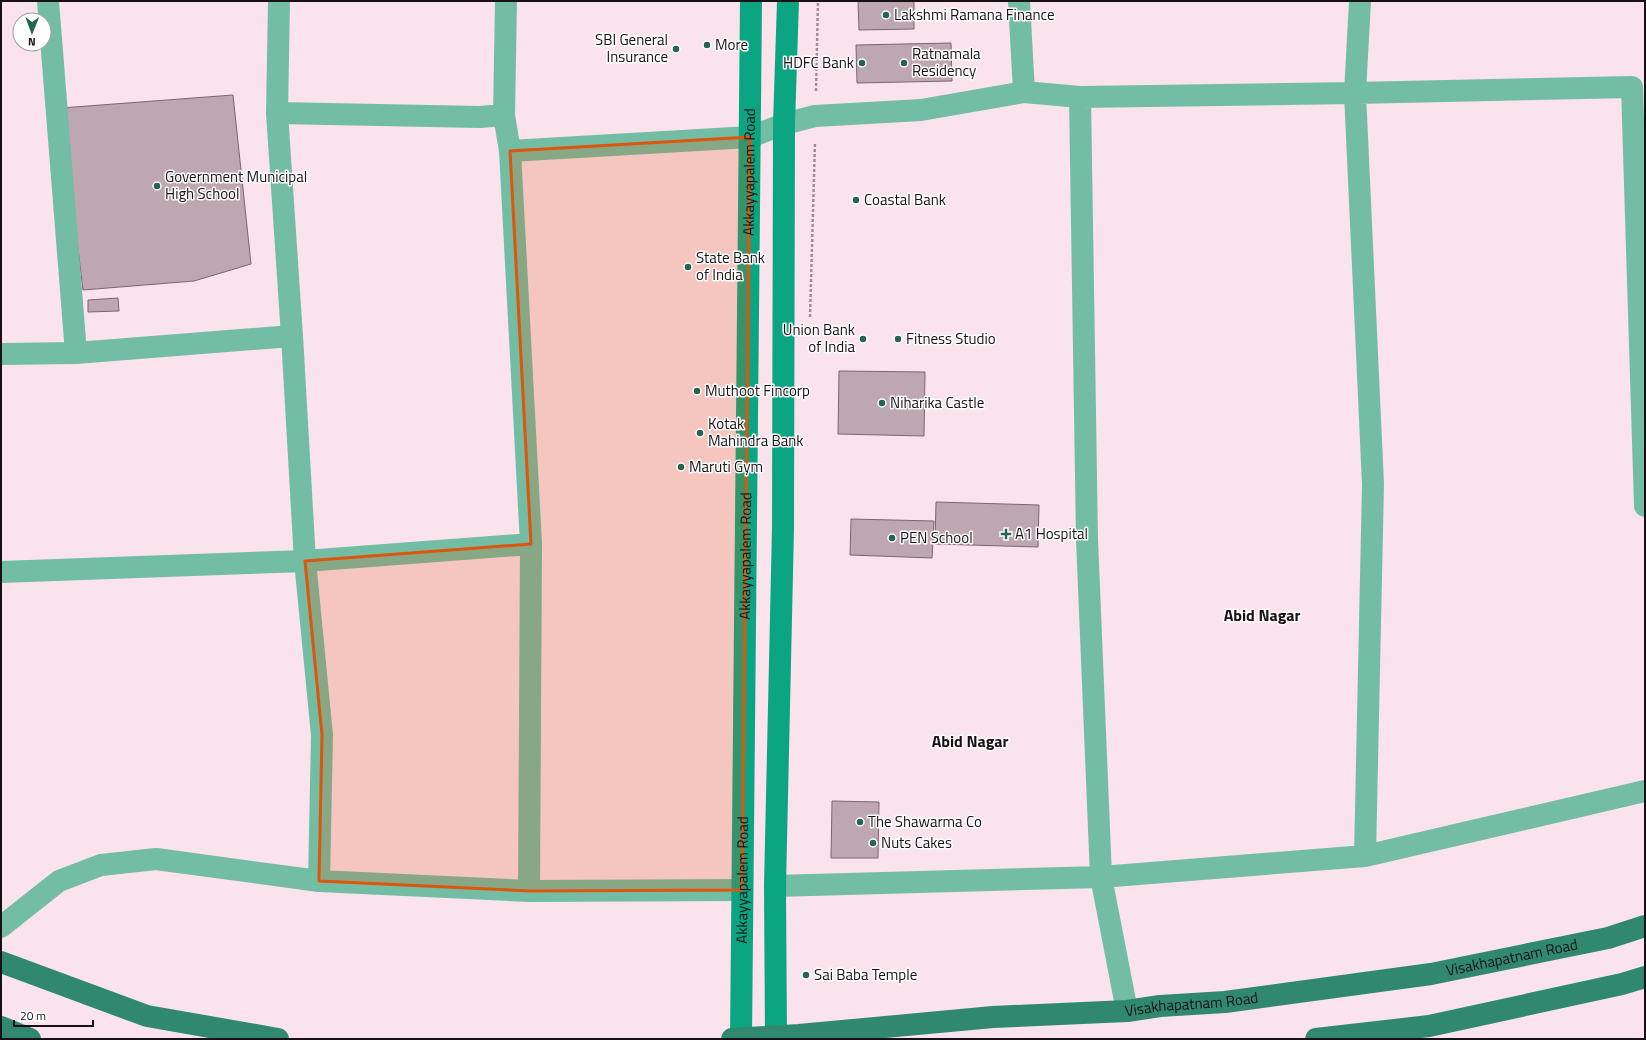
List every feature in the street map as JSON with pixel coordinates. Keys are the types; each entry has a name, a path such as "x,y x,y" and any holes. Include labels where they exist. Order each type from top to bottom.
{"main road":[{"name":"Akkayyapalem Road","path":"738,1039 742,890 751,1"},
{"path":"776,1038 775,886 783,528 784,124 788,1"},
{"name":"Visakhapatnam Road","path":"738,1039 776,1038 993,1017 1127,1011 1160,1006 1225,1002 1431,974 1608,938 1645,926"},
{"path":"1,962 147,1016 278,1039"},
{"path":"1316,1039 1429,1026 1622,984 1645,977"},
{"path":"1,1027 30,1039"}],"street":[{"path":"48,1 76,353"},
{"path":"279,1 277,113 305,561 322,735 319,881"},
{"path":"506,1 504,115 510,151 531,544 529,891"},
{"path":"1019,1 1024,92"},
{"path":"1360,1 1355,93 1373,484 1365,856"},
{"path":"510,151 750,137 784,124 815,116 922,110 1024,92 1080,97 1638,87 1645,506"},
{"path":"1080,97 1087,539 1101,877 1127,1011"},
{"path":"277,113 480,117 504,115"},
{"path":"1,354 76,353 292,336"},
{"path":"1,572 305,561 531,544"},
{"path":"775,886 1101,877 1365,856 1645,791"},
{"path":"1,928 59,881 101,865 156,859 319,881 529,891 742,890"}],"highlighted area":[{"path":"750,137 742,890 529,891 319,881 322,735 305,561 531,544 510,151"}],"building":[{"name":"Lakshmi Ramana Finance","path":"858,1 914,1 914,29 859,30"},
{"name":"Ratnamala Residency","path":"951,43 952,81 857,83 856,45"},
{"name":"Government Municipal High School","path":"233,95 251,264 194,281 83,290 61,108"},
{"path":"118,298 119,311 88,312 88,300"},
{"name":"Niharika Castle","path":"839,371 925,372 924,436 838,434"},
{"path":"936,502 1039,505 1038,547 935,544"},
{"name":"PEN School","path":"851,519 934,521 932,558 850,555"},
{"path":"832,801 879,802 878,858 831,858"}],"place":[{"name":"Lakshmi Ramana Finance","path":"886,15"},
{"name":"More","path":"707,45"},
{"name":"SBI General Insurance","path":"676,49"},
{"name":"HDFC Bank","path":"862,63"},
{"name":"Ratnamala Residency","path":"904,63"},
{"name":"Government Municipal High School","path":"157,186"},
{"name":"Coastal Bank","path":"856,200"},
{"name":"State Bank of India","path":"688,267"},
{"name":"Union Bank of India","path":"863,339"},
{"name":"Fitness Studio","path":"898,339"},
{"name":"Muthoot Fincorp","path":"697,391"},
{"name":"Niharika Castle","path":"882,403"},
{"name":"Kotak Mahindra Bank","path":"700,433"},
{"name":"Maruti Gym","path":"681,467"},
{"name":"A1 Hospital","path":"1006,534"},
{"name":"PEN School","path":"892,538"},
{"name":"The Shawarma Co","path":"860,822"},
{"name":"Nuts Cakes","path":"873,843"},
{"name":"Sai Baba Temple","path":"806,975"}],"district":[{"name":"Abid Nagar","path":"1262,615"},
{"name":"Abid Nagar","path":"970,741"}]}
